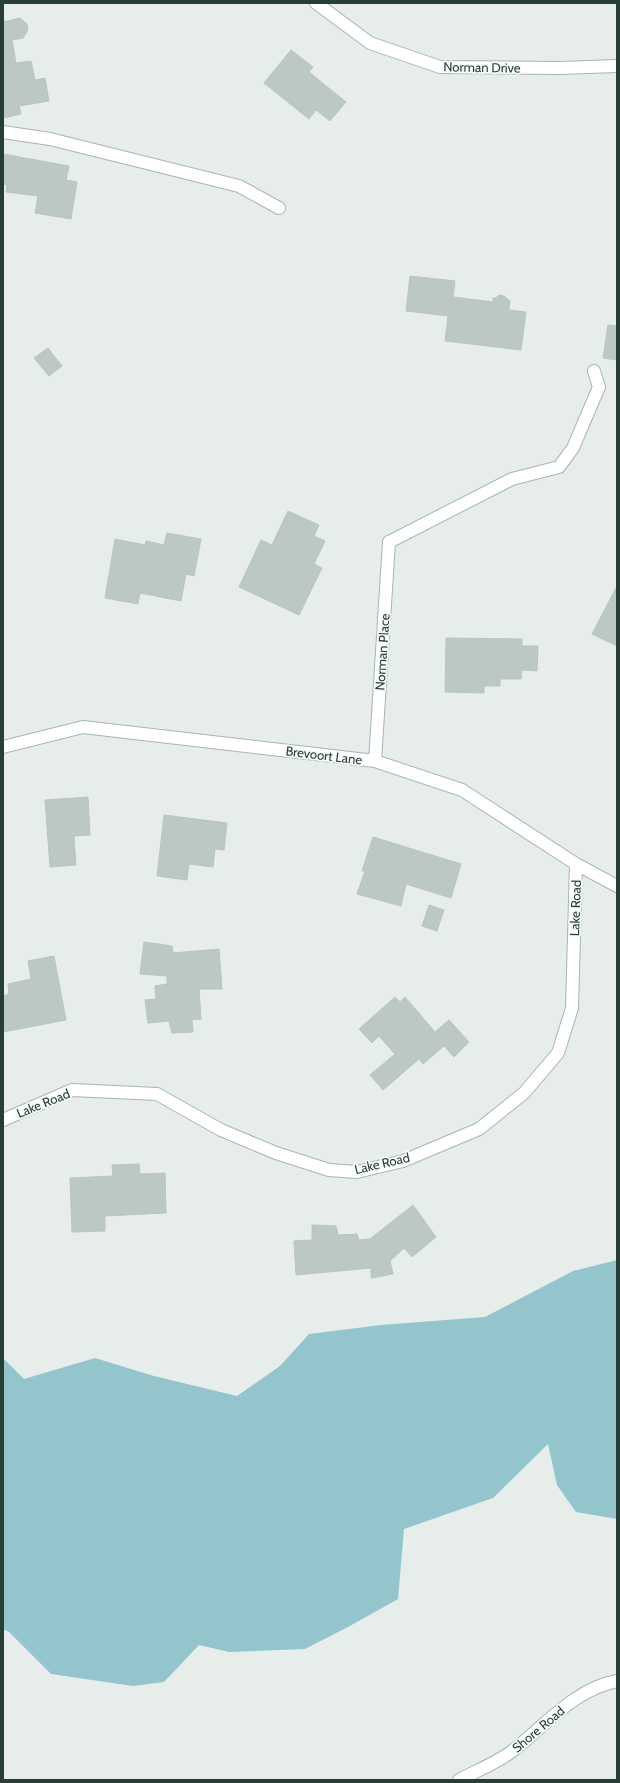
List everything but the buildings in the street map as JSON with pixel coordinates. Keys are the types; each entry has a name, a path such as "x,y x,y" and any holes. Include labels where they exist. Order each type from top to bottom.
{"street":[{"name":"Norman Drive","path":"316,3 370,43 440,67 560,68 617,66"},
{"path":"3,132 50,138 239,186 279,208"},
{"name":"Norman Place","path":"375,761 389,542 512,479 559,467 574,448 599,387 594,371"},
{"name":"Brevoort Lane","path":"3,747 83,727 375,761 462,790 576,864 617,886"},
{"name":"Lake Road","path":"3,1120 72,1090 157,1094 220,1130 276,1153 329,1170 357,1172 403,1161 479,1129 524,1093 558,1053 572,1008 576,864"},
{"name":"Shore Road","path":"459,1780 510,1753 565,1706 603,1683 617,1680"}],"water":[{"path":"617,1260 617,1519 576,1512 557,1485 548,1444 493,1498 404,1529 398,1599 305,1649 229,1652 199,1645 164,1682 133,1686 51,1674 9,1632 3,1629 3,1358 24,1379 95,1358 154,1376 237,1396 280,1366 309,1334 381,1325 485,1317 573,1271"}]}
